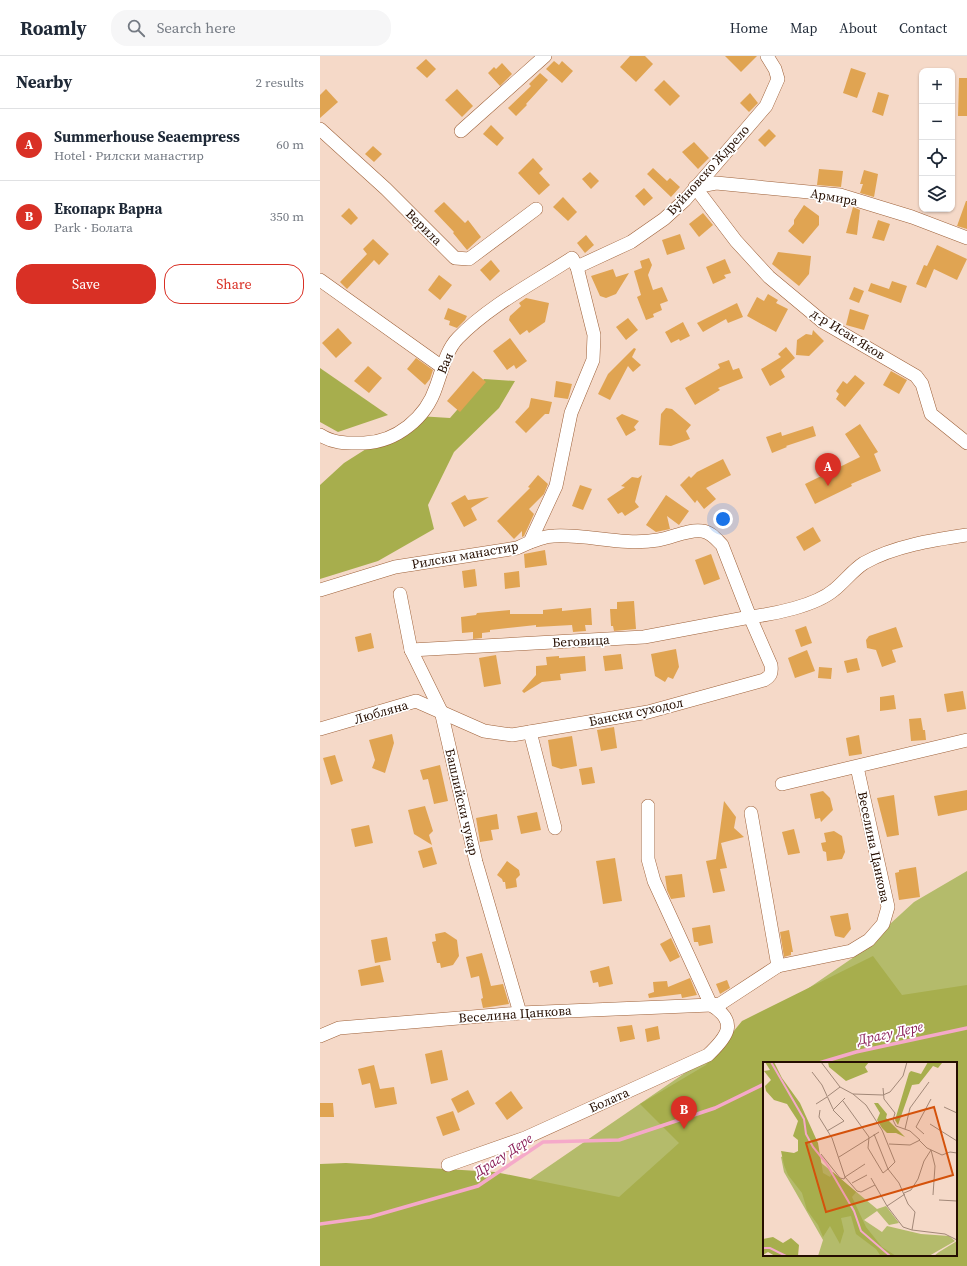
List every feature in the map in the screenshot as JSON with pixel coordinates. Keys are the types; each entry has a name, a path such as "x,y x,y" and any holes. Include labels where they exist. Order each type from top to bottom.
{"street":[{"path":"462,131 545,56"},
{"name":"Буйновско Ждрело","path":"574,262 631,242 664,219 695,187 766,106 778,79 775,69 767,56"},
{"name":"Верила","path":"320,129 386,189 455,258 469,259 536,208"},
{"name":"Армира","path":"695,187 716,183 840,195 912,217 967,238"},
{"name":"д-р Исак Яков","path":"695,187 736,241 769,278 823,322 916,376 922,384 931,414 967,443"},
{"path":"530,542 556,486 571,414 593,360 594,335 574,262"},
{"name":"Вая","path":"320,435 336,443 372,442 393,436 408,428 425,409 436,389 442,367 456,340 474,322 574,262"},
{"path":"320,280 442,367"},
{"name":"Рилски манастир","path":"320,590 394,567 517,548 530,542 554,536 630,542 658,540 696,530 704,531 715,537 722,545 750,617"},
{"path":"750,617 764,616 818,600 833,591 863,564 882,555 936,539 967,535"},
{"name":"Башлийски чукар","path":"400,594 411,650 441,711 476,862 520,1013"},
{"name":"Беговица","path":"411,650 644,637 750,617"},
{"name":"Бански суходол","path":"441,711 484,731 512,735 648,712 764,680 770,677 772,665 750,617"},
{"name":"Любляна","path":"320,729 416,701 441,711"},
{"path":"530,732 555,828"},
{"path":"782,784 967,740"},
{"name":"Веселина Цанкова","path":"320,1036 339,1028 520,1013 720,1004 778,966 851,951 869,940 883,924 888,907 857,767"},
{"path":"648,806 648,859 654,881 711,1005"},
{"path":"751,813 778,966"},
{"name":"Болата","path":"448,1165 474,1158 525,1138 708,1055 721,1043 728,1028 727,1020 723,1012 711,1005"}],"green space":[{"path":"320,368 388,415 338,432 320,422"},
{"path":"484,379 515,381 499,408 454,452 428,505 434,529 378,561 320,579 320,485 344,463 418,416 450,418"},
{"path":"967,871 967,1266 532,1266 507,1195 854,957 914,902"},
{"path":"873,956 902,995 967,985 967,1266 320,1266 320,1164 346,1163 495,1172 619,1197 679,1143 640,1104 706,1065 742,1021"}],"building":[{"path":"630,56 645,56 653,64 636,82 620,67"},
{"path":"725,56 757,56 741,72"},
{"path":"426,59 436,69 427,78 416,68"},
{"path":"554,61 559,65 562,61 573,71 562,83 546,69"},
{"path":"502,63 512,74 500,86 488,73 494,67 496,69"},
{"path":"851,68 866,73 857,98 843,93"},
{"path":"540,73 548,80 516,116 508,108 531,86 529,84"},
{"path":"959,78 967,78 967,116 958,116"},
{"path":"664,80 680,96 670,106 654,90"},
{"path":"326,89 338,102 320,118 320,95"},
{"path":"457,89 473,106 462,117 445,100"},
{"path":"878,92 889,95 883,116 872,112"},
{"path":"750,93 758,103 749,112 740,103"},
{"path":"491,125 504,138 497,146 483,134"},
{"path":"769,129 776,136 765,147 758,140"},
{"path":"694,142 709,158 698,169 682,152"},
{"path":"373,146 382,154 374,162 365,154"},
{"path":"533,158 543,169 539,173 550,185 539,195 518,173"},
{"path":"653,168 667,181 670,178 680,187 671,197 647,174"},
{"path":"819,169 843,171 841,187 817,185"},
{"path":"864,170 878,174 874,197 860,193 863,184 860,184"},
{"path":"590,172 599,181 591,189 582,179"},
{"path":"644,188 653,198 644,206 635,196"},
{"path":"563,197 577,212 568,221 553,207"},
{"path":"967,201 967,229 957,226"},
{"path":"444,202 465,223 468,220 481,237 467,250 453,233 454,232 434,211"},
{"path":"804,205 819,216 819,225 803,244 788,231 794,224 794,220"},
{"path":"853,207 860,210 857,235 846,233"},
{"path":"349,208 358,218 351,225 341,216"},
{"path":"703,213 713,225 699,237 689,224"},
{"path":"878,220 890,224 884,241 872,238"},
{"path":"680,234 685,249 667,255 662,240"},
{"path":"586,235 594,245 585,253 577,243"},
{"path":"373,239 389,254 379,265 374,260 347,289 340,282 367,254 363,249"},
{"path":"937,245 967,259 957,280 934,269 926,288 916,284 924,265 927,266"},
{"path":"778,252 811,256 809,274 799,286 772,264"},
{"path":"649,258 652,265 648,275 653,290 662,287 668,301 660,304 662,310 653,314 654,317 646,320 637,297 641,295 634,271 642,268 640,261"},
{"path":"725,259 731,273 724,275 726,278 713,284 706,267"},
{"path":"491,260 500,271 490,281 480,270"},
{"path":"613,269 616,277 629,273 616,294 606,298 600,296 591,276"},
{"path":"439,275 452,285 440,300 428,290"},
{"path":"892,281 907,286 901,303 868,291 871,283 889,289"},
{"path":"854,287 864,291 859,303 849,299"},
{"path":"768,294 778,300 776,303 788,309 776,332 747,316 757,297 764,301"},
{"path":"526,298 549,303 545,322 529,333 527,330 520,335 509,320 510,316 521,306 519,303"},
{"path":"737,303 743,317 728,323 726,319 703,332 697,323"},
{"path":"448,308 467,316 457,328 449,325 450,321 444,319"},
{"path":"850,309 869,315 864,330 846,325"},
{"path":"628,318 638,330 626,340 616,327"},
{"path":"683,322 690,336 680,341 679,339 671,343 665,332"},
{"path":"338,328 352,343 336,358 322,343"},
{"path":"813,330 824,341 809,356 796,355 797,340 806,334 812,335"},
{"path":"510,338 527,361 516,369 514,365 507,370 493,351"},
{"path":"786,347 795,358 781,370 785,377 770,386 761,369 781,357 778,354"},
{"path":"634,348 636,349 632,357 641,365 633,372 628,366 610,400 598,394 608,374"},
{"path":"416,358 433,370 430,379 425,385 407,369"},
{"path":"729,360 733,370 739,368 743,378 718,388 720,390 695,405 685,388 720,368 718,364"},
{"path":"368,366 382,378 369,393 354,381"},
{"path":"473,371 486,382 460,412 447,401"},
{"path":"891,371 907,380 899,394 883,385"},
{"path":"855,375 865,383 845,407 836,399 839,394 836,391 843,381 847,384"},
{"path":"556,381 572,384 568,399 554,397"},
{"path":"531,398 552,402 549,414 545,414 526,433 515,422 529,407"},
{"path":"666,408 672,409 691,425 686,431 690,439 671,446 659,445 661,414"},
{"path":"622,414 639,421 634,427 636,430 626,436 616,418"},
{"path":"860,424 878,452 874,454 881,471 851,484 852,486 815,504 805,484 860,457 845,434"},
{"path":"813,426 816,436 786,446 787,447 772,453 766,437 781,432 782,436"},
{"path":"723,459 731,475 706,488 716,499 704,509 697,500 695,503 680,485 689,476 691,478 697,472"},
{"path":"538,475 548,484 544,494 529,509 534,514 524,536 522,537 522,531 514,539 497,521 530,488 528,487"},
{"path":"642,475 635,502 639,507 625,516 622,512 618,514 607,499 625,487 621,486 632,477 638,478"},
{"path":"580,485 592,489 583,510 572,506"},
{"path":"465,495 468,500 489,497 471,508 477,520 464,527 451,503"},
{"path":"666,495 689,511 679,525 667,516 670,529 656,532 646,525"},
{"path":"813,527 821,541 804,551 796,537"},
{"path":"545,550 547,565 525,568 524,554"},
{"path":"711,554 720,579 704,585 695,560"},
{"path":"475,569 477,586 464,588 462,571"},
{"path":"519,571 520,587 505,589 504,573"},
{"path":"634,601 636,629 614,631 613,626 611,626 610,609 617,609 617,602"},
{"path":"562,608 562,611 591,608 592,625 585,625 586,631 573,632 572,625 536,627 536,625 490,630 490,632 482,633 482,638 473,639 473,632 462,633 461,617 476,615 477,613 510,610 510,614 543,614 543,610"},
{"path":"806,626 812,643 801,647 795,630"},
{"path":"896,627 903,647 892,650 896,662 882,667 876,650 867,648 866,640 869,636"},
{"path":"371,633 374,648 358,652 355,637"},
{"path":"676,649 679,667 673,679 668,677 665,682 655,676 651,654"},
{"path":"807,650 815,671 795,678 788,658"},
{"path":"621,654 623,669 605,671 603,656"},
{"path":"496,655 501,684 484,687 479,658"},
{"path":"559,656 559,658 585,656 586,671 560,674 561,680 542,682 524,693 522,691 536,675 536,666 547,665 546,657"},
{"path":"857,658 860,670 847,673 844,661"},
{"path":"819,667 832,668 831,679 818,678"},
{"path":"963,691 966,709 947,712 944,694"},
{"path":"894,695 896,709 880,711 880,697"},
{"path":"921,718 923,730 925,730 926,740 911,741 909,719"},
{"path":"614,727 617,748 601,751 597,730"},
{"path":"392,734 394,743 385,773 372,768 375,760 369,740"},
{"path":"859,735 862,754 849,756 846,738"},
{"path":"572,736 577,766 561,769 552,766 548,740"},
{"path":"335,755 343,781 331,785 323,758"},
{"path":"440,765 448,801 434,804 428,779 423,780 420,770"},
{"path":"592,767 595,783 582,785 579,769"},
{"path":"967,790 967,810 938,816 934,796"},
{"path":"823,791 830,798 833,810 821,822 820,818 815,819 810,794"},
{"path":"894,795 899,835 887,837 877,798"},
{"path":"724,801 736,817 734,828 744,837 721,843 727,868 720,869 725,891 713,893 706,861 716,859"},
{"path":"425,806 433,831 429,835 432,845 414,834 408,810"},
{"path":"537,812 541,830 521,834 517,816"},
{"path":"497,814 499,829 491,830 493,840 480,842 476,818"},
{"path":"369,825 373,843 355,847 351,829"},
{"path":"794,829 800,853 788,855 782,832"},
{"path":"834,831 842,836 845,852 842,859 827,861 826,852 823,851 821,843 826,842 824,833"},
{"path":"432,847 437,864 423,868 418,851"},
{"path":"615,858 622,901 603,904 596,861"},
{"path":"507,861 519,870 520,875 516,879 517,887 506,889 505,882 503,882 497,875"},
{"path":"916,867 920,897 899,900 895,873 899,872 899,870"},
{"path":"682,874 685,897 671,899 667,890 665,876"},
{"path":"848,913 851,929 844,938 835,936 830,916"},
{"path":"710,925 713,943 699,946 698,942 694,942 692,928"},
{"path":"789,930 793,952 791,952 791,955 784,957 780,932"},
{"path":"445,932 457,940 459,956 453,965 441,968 440,963 437,963 432,942 436,941 435,934"},
{"path":"387,937 391,960 375,963 371,940"},
{"path":"671,938 680,957 670,962 660,944"},
{"path":"482,953 491,986 503,984 509,1004 483,1008 481,999 483,998 479,976 471,978 466,957"},
{"path":"380,965 384,982 361,986 358,970"},
{"path":"609,966 613,984 599,987 598,982 593,983 590,971"},
{"path":"690,978 697,995 682,998 681,994 649,998 648,994 654,992 653,982 667,981 668,987"},
{"path":"727,980 730,988 720,994 716,984"},
{"path":"632,1025 635,1039 620,1042 617,1027"},
{"path":"658,1026 660,1039 647,1042 645,1029"},
{"path":"442,1050 448,1080 431,1084 425,1054"},
{"path":"374,1065 380,1089 394,1087 397,1104 375,1108 370,1083 362,1085 358,1069"},
{"path":"468,1090 475,1104 458,1113 451,1099"},
{"path":"511,1091 523,1108 507,1120 495,1103"},
{"path":"320,1103 333,1103 334,1117 320,1117"},
{"path":"453,1111 460,1130 443,1136 436,1117"}],"waterway":[{"name":"Драгу Дере","path":"822,1062 856,1052 967,1028"},
{"name":"Драгу Дере","path":"320,1224 370,1217 478,1186 543,1142 619,1140 715,1108 763,1084"}],"place":[{"name":"Summerhouse Seaempress","path":"828,486"},
{"name":"Екопарк Варна","path":"684,1129"}]}
